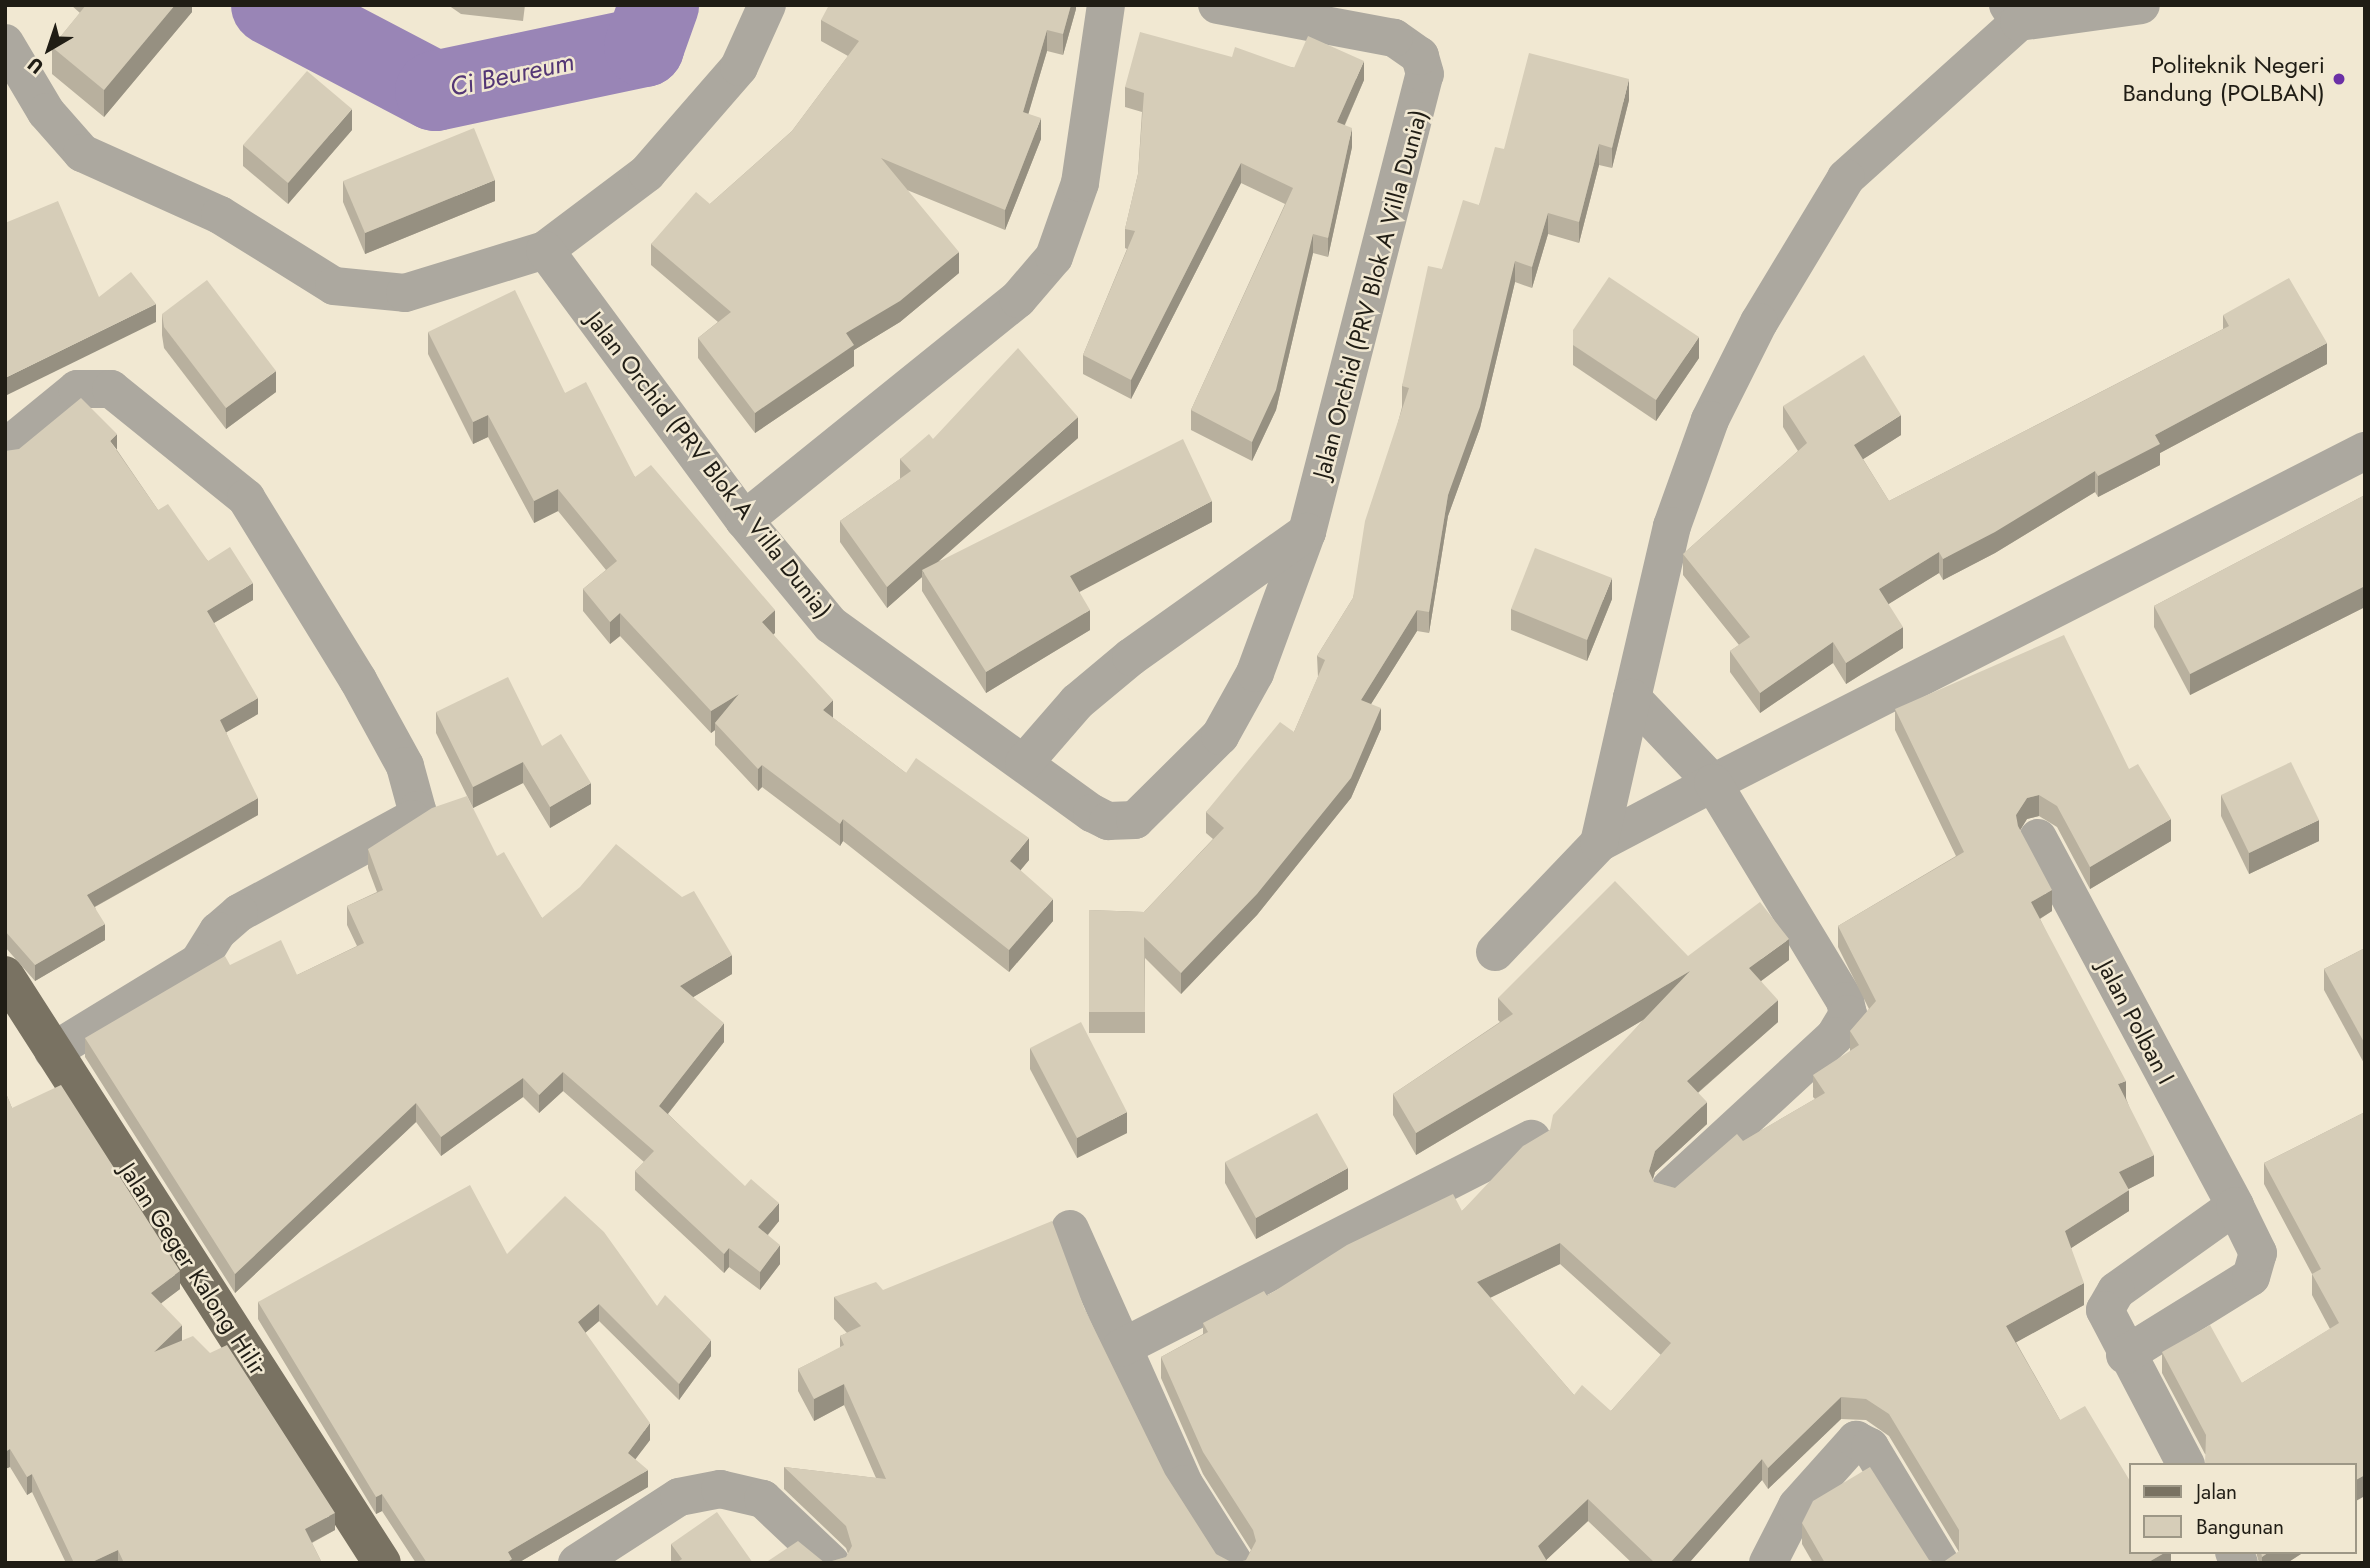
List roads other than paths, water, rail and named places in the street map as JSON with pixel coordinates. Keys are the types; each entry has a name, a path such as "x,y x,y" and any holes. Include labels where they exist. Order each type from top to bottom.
{"main road":[{"name":"Jalan Geger Kalong Hilir","path":"5,975 382,1563"}],"street":[{"path":"5,43 46,112 82,153 220,215 334,286 405,293 545,250 647,173 739,67 767,5"},
{"path":"744,520 1018,299 1054,257 1080,183 1106,5"},
{"name":"Jalan Orchid (PRV Blok A Villa Dunia)","path":"545,250 744,520 831,625 1108,821 1123,823 1146,812 1220,736 1241,704 1307,532 1422,96 1420,57 1394,38 1217,5"},
{"path":"1599,842 1672,526 1710,420 1759,322 1846,178 2013,14 2141,5"},
{"path":"5,448 78,389 111,389 246,498 364,691 405,766 417,810 412,820 239,913 218,931 199,962 52,1051"},
{"path":"1495,953 1599,842 2365,451"},
{"path":"1024,763 1077,702 1131,657 1307,532"},
{"path":"1632,698 1713,783 1840,989 1847,1014 1835,1036 1670,1188"},
{"name":"Jalan Polban I","path":"2038,838 2258,1253 2251,1277 2125,1355"},
{"path":"1121,1348 1532,1139"},
{"path":"2185,1463 2105,1317 2110,1297 2235,1206"},
{"path":"1070,1229 1184,1484 1234,1563"},
{"path":"1768,1563 1797,1506 1856,1440 1870,1447 1940,1563"},
{"path":"577,1563 679,1497 720,1489 763,1499 831,1563"}],"waterway":[{"name":"Ci Beureum","path":"271,5 435,91 644,47 659,5"}],"place":[{"name":"Politeknik Negeri Bandung (POLBAN)","path":"2339,79"}]}
